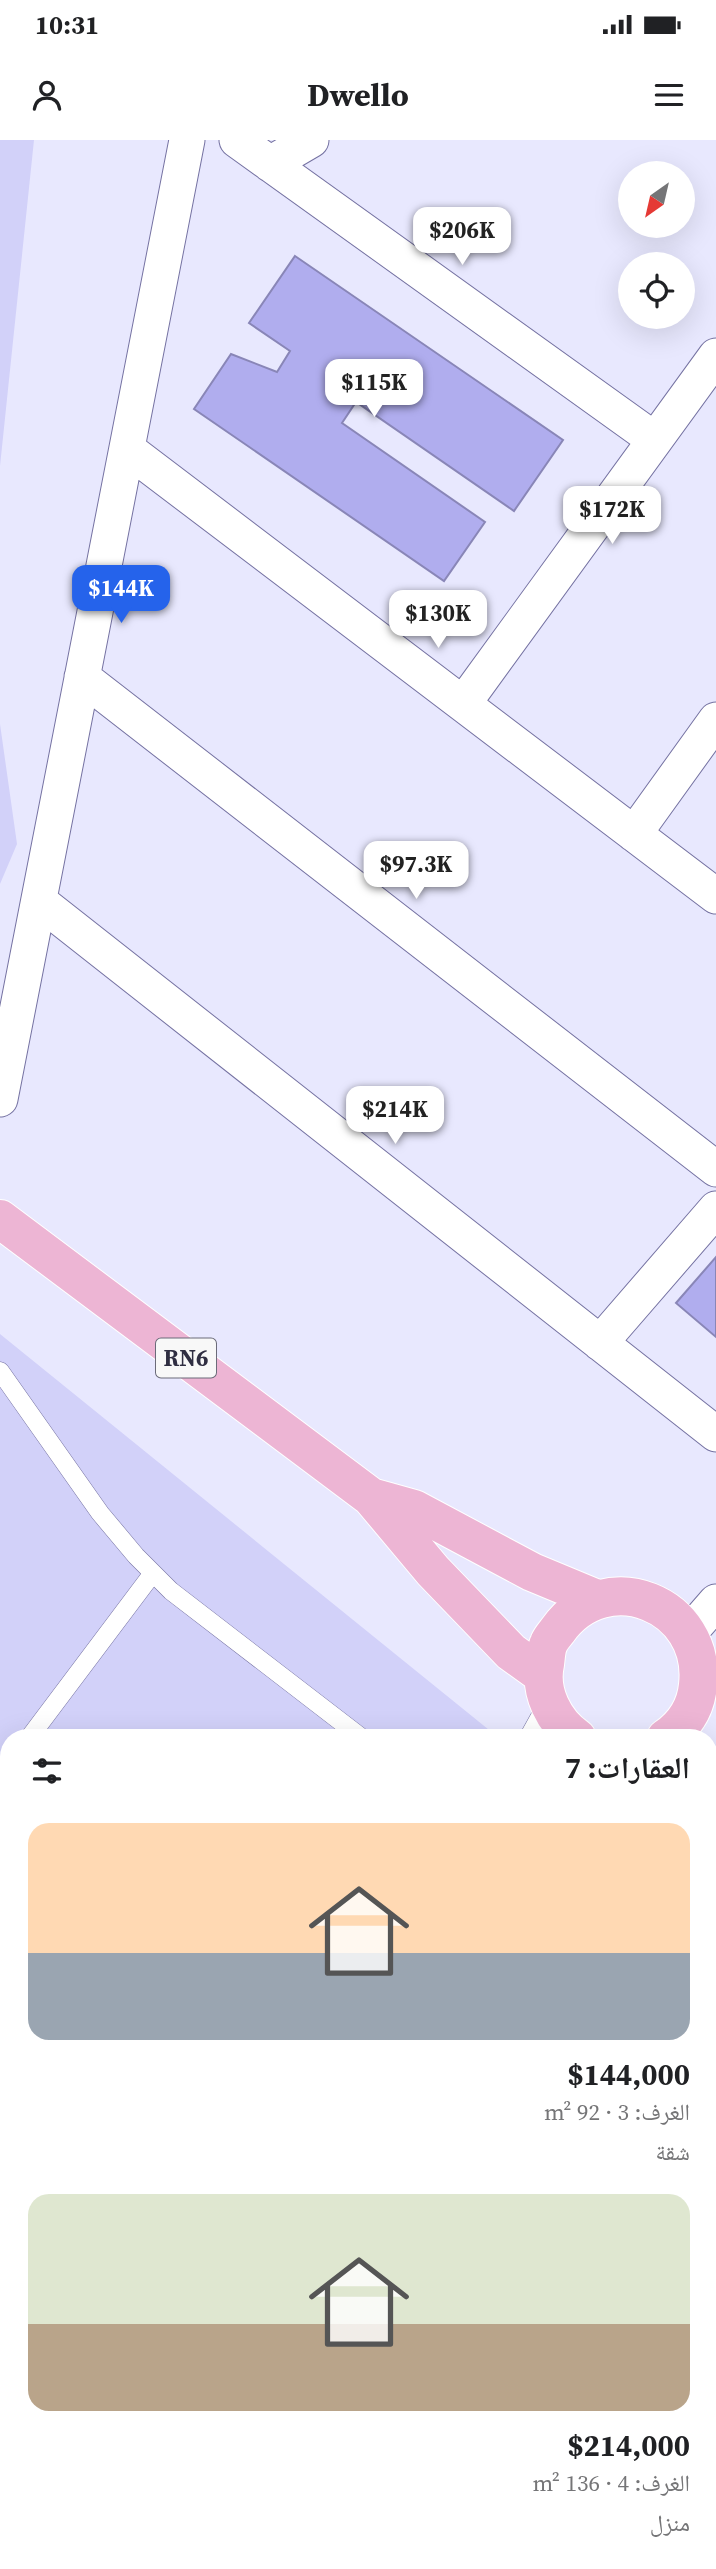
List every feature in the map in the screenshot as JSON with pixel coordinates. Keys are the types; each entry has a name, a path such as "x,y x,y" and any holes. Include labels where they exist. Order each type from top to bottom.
{"main road":[{"name":"RN6","path":"0,1219 371,1497 433,1571 545,1689 565,1729"},
{"name":"RN6","path":"371,1497 414,1509 532,1572 597,1599"},
{"name":"RN6","path":"545,1689 549,1642 568,1616 597,1599 632,1596 665,1608 689,1633 700,1666 706,1709 680,1729"}],"street":[{"path":"0,1099 187,140"},
{"path":"237,140 655,440"},
{"path":"270,164 311,140"},
{"path":"463,704 716,356"},
{"path":"127,449 716,896"},
{"path":"82,677 716,1169"},
{"path":"634,834 716,720"},
{"path":"39,901 716,1434"},
{"path":"600,1343 716,1209"},
{"path":"689,1633 716,1602"}],"lane":[{"path":"0,1371 100,1513 153,1573 171,1591 350,1729"},
{"path":"36,1729 153,1573"},
{"path":"531,1729 545,1689"}],"shaded area":[{"path":"0,140 34,140 0,466"},
{"path":"0,724 17,844 0,884"},
{"path":"0,1334 488,1729 0,1729"}],"building":[{"path":"295,256 563,440 514,511 356,402 342,423 485,522 444,581 194,409 231,354 277,372 290,351 249,323"},
{"path":"716,1257 716,1337 676,1303"}]}
